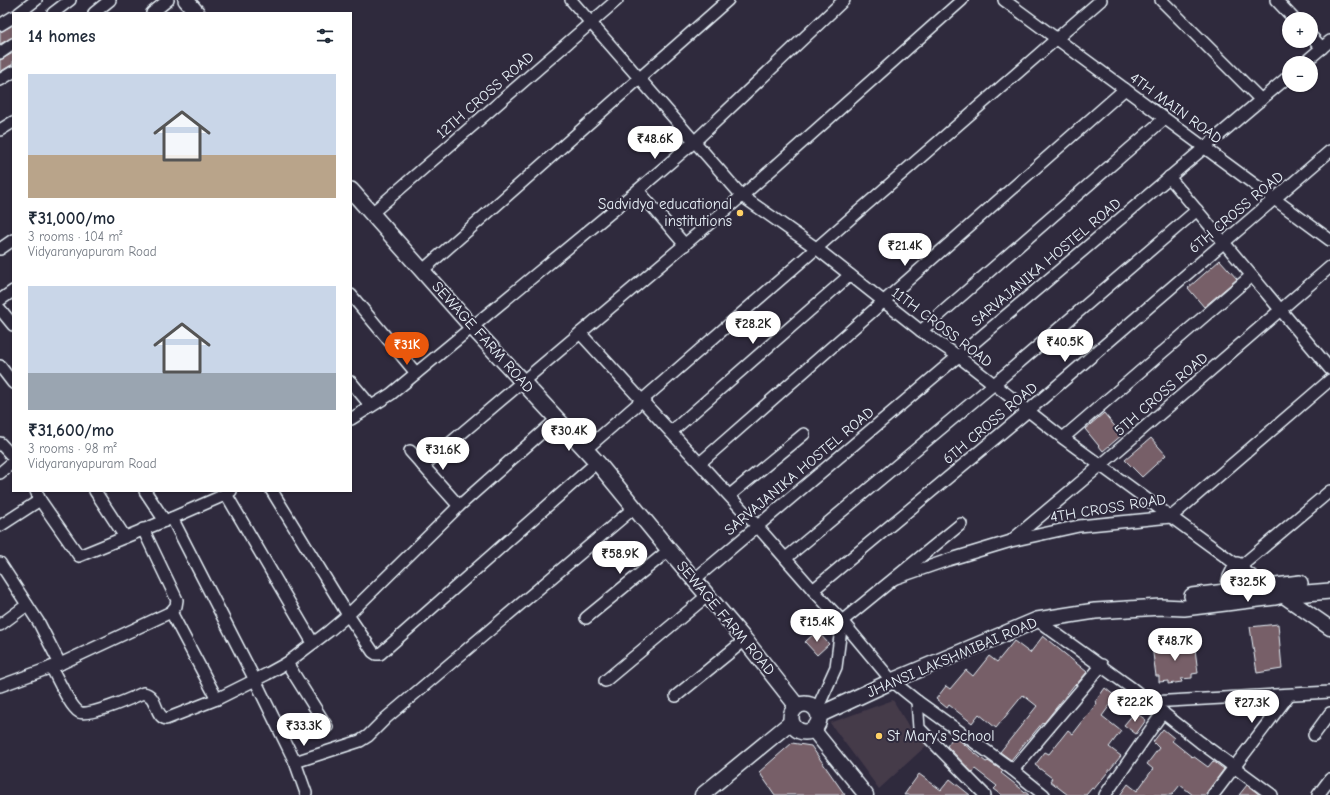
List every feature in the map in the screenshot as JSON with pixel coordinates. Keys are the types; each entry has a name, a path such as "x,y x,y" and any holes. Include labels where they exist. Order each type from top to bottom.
{"main road":[{"path":"186,0 196,12"},
{"name":"SEWAGE FARM ROAD","path":"352,191 472,327 597,462 669,550 746,640 797,706"},
{"path":"1227,592 1231,577 1238,566"},
{"name":"JHANSI LAKSHMIBAI ROAD","path":"1162,607 1186,597 1227,592 1262,584 1330,582"},
{"name":"JHANSI LAKSHMIBAI ROAD","path":"818,712 1036,620 1095,611 1162,607 1184,608 1284,595 1330,591"},
{"path":"808,704 818,712 818,724 811,731 801,732 793,726 791,722 792,713 797,706 808,704"}],"street":[{"path":"54,12 70,0"},
{"path":"95,12 110,0"},
{"path":"153,12 168,0"},
{"name":"11TH CROSS ROAD","path":"571,0 742,196 816,248 921,331 958,356 1063,438 1102,465 1262,584"},
{"name":"12TH CROSS ROAD","path":"372,212 617,0"},
{"path":"423,270 728,0"},
{"path":"352,418 391,394 638,190 694,142 844,0"},
{"path":"423,466 742,196 962,0"},
{"name":"4TH MAIN ROAD","path":"1004,0 1330,240"},
{"path":"585,450 1101,0"},
{"path":"1161,0 1261,100"},
{"path":"1276,0 1287,12"},
{"path":"20,12 30,5"},
{"path":"0,25 12,18"},
{"path":"1312,56 1326,44"},
{"path":"0,53 12,45"},
{"path":"0,80 12,73"},
{"name":"SARVAJANIKA HOSTEL ROAD","path":"695,579 1282,82"},
{"path":"700,463 1125,90"},
{"path":"921,331 1164,118"},
{"path":"0,130 12,123"},
{"name":"6TH CROSS ROAD","path":"813,590 1028,411 1330,151"},
{"path":"1169,177 1330,369"},
{"path":"638,190 685,245"},
{"path":"786,558 1197,210"},
{"path":"0,249 12,241"},
{"name":"5TH CROSS ROAD","path":"1011,541 1102,465 1330,267"},
{"path":"671,432 850,275"},
{"path":"1063,438 1251,276"},
{"path":"0,300 12,292"},
{"path":"352,296 416,373"},
{"path":"0,309 12,323"},
{"path":"580,333 730,495 842,621 892,681 917,701 1013,770 1044,795"},
{"path":"0,366 12,382"},
{"name":"4TH CROSS ROAD","path":"896,578 948,560 1011,541 1079,526 1171,517 1330,380"},
{"path":"352,383 371,406"},
{"path":"2,571 39,623 55,666 73,706 78,712 89,714 143,693 148,694 152,698 163,719 166,719 216,699 287,663 348,615 460,506 557,419"},
{"path":"730,495 804,434"},
{"path":"0,443 12,456"},
{"path":"410,452 460,506"},
{"path":"273,492 348,615 373,652 380,654 597,462"},
{"path":"0,473 12,463"},
{"path":"1238,566 1330,491"},
{"path":"96,492 126,537"},
{"path":"146,492 169,519 255,680 295,762 306,793"},
{"path":"0,526 38,496 78,556 228,493 313,643"},
{"path":"295,762 360,741 368,736 386,718 635,507"},
{"path":"818,712 836,667 842,621 961,524"},
{"path":"0,686 55,666 171,612 176,606 177,600 143,529"},
{"path":"586,618 669,550"},
{"path":"1262,584 1284,595 1330,628"},
{"path":"605,681 708,595"},
{"path":"0,625 27,605"},
{"path":"171,612 216,699"},
{"path":"1036,620 1102,665 1269,794"},
{"path":"676,696 746,640"},
{"path":"287,663 327,727"},
{"path":"1013,770 1102,665"},
{"path":"1151,702 1330,692"},
{"path":"1214,795 1289,695"},
{"path":"917,701 919,728 985,795"},
{"path":"1105,795 1163,712"},
{"path":"1314,735 1330,713"},
{"path":"702,795 791,722"},
{"path":"811,731 815,732 866,795"},
{"path":"1318,795 1330,779"}],"shaded area":[{"name":"St Mary's School","path":"893,700 909,727 927,745 879,789 830,723"}],"building":[{"path":"12,26 12,38 0,44 0,32"},
{"path":"12,54 12,65 0,72 0,60"},
{"path":"1220,260 1237,279 1204,307 1188,288"},
{"path":"1104,413 1122,435 1103,451 1085,429"},
{"path":"1151,438 1166,455 1142,477 1125,460"},
{"path":"1278,624 1282,669 1257,673 1250,627"},
{"path":"817,631 829,644 817,655 805,642"},
{"path":"1043,636 1087,672 1076,685 1075,684 1044,723 1043,722 1011,760 1000,752 1037,706 1023,695 996,728 979,714 972,723 949,705 947,708 936,699 946,686 950,689 966,670 973,676 989,656 997,662 1014,641 1030,653"},
{"path":"1194,641 1198,673 1192,674 1192,678 1181,679 1182,682 1168,684 1168,681 1159,682 1159,676 1156,676 1152,646"},
{"path":"1105,688 1116,697 1102,716 1121,731 1109,747 1121,756 1094,789 1092,788 1086,795 1068,795 1050,781 1052,778 1035,765 1045,752 1049,754 1068,730 1073,734 1097,703 1095,702"},
{"path":"1135,712 1146,720 1136,734 1124,725"},
{"path":"1163,729 1174,738 1172,741 1192,757 1193,756 1208,767 1213,761 1224,769 1205,795 1193,795 1180,785 1172,795 1120,795 1128,784 1137,791 1153,769 1147,764 1159,748 1153,742"},
{"path":"954,736 986,762 988,761 1003,771 1001,773 1029,795 1002,795 994,789 997,786 975,769 973,773 947,746"},
{"path":"792,743 811,746 845,795 775,795 759,772"},
{"path":"919,774 941,790 950,779 970,795 904,795"},
{"path":"1247,785 1260,795 1239,795"}],"place":[{"name":"Sadvidya educational institutions","path":"740,213"},
{"name":"St Mary's School","path":"879,736"}]}
